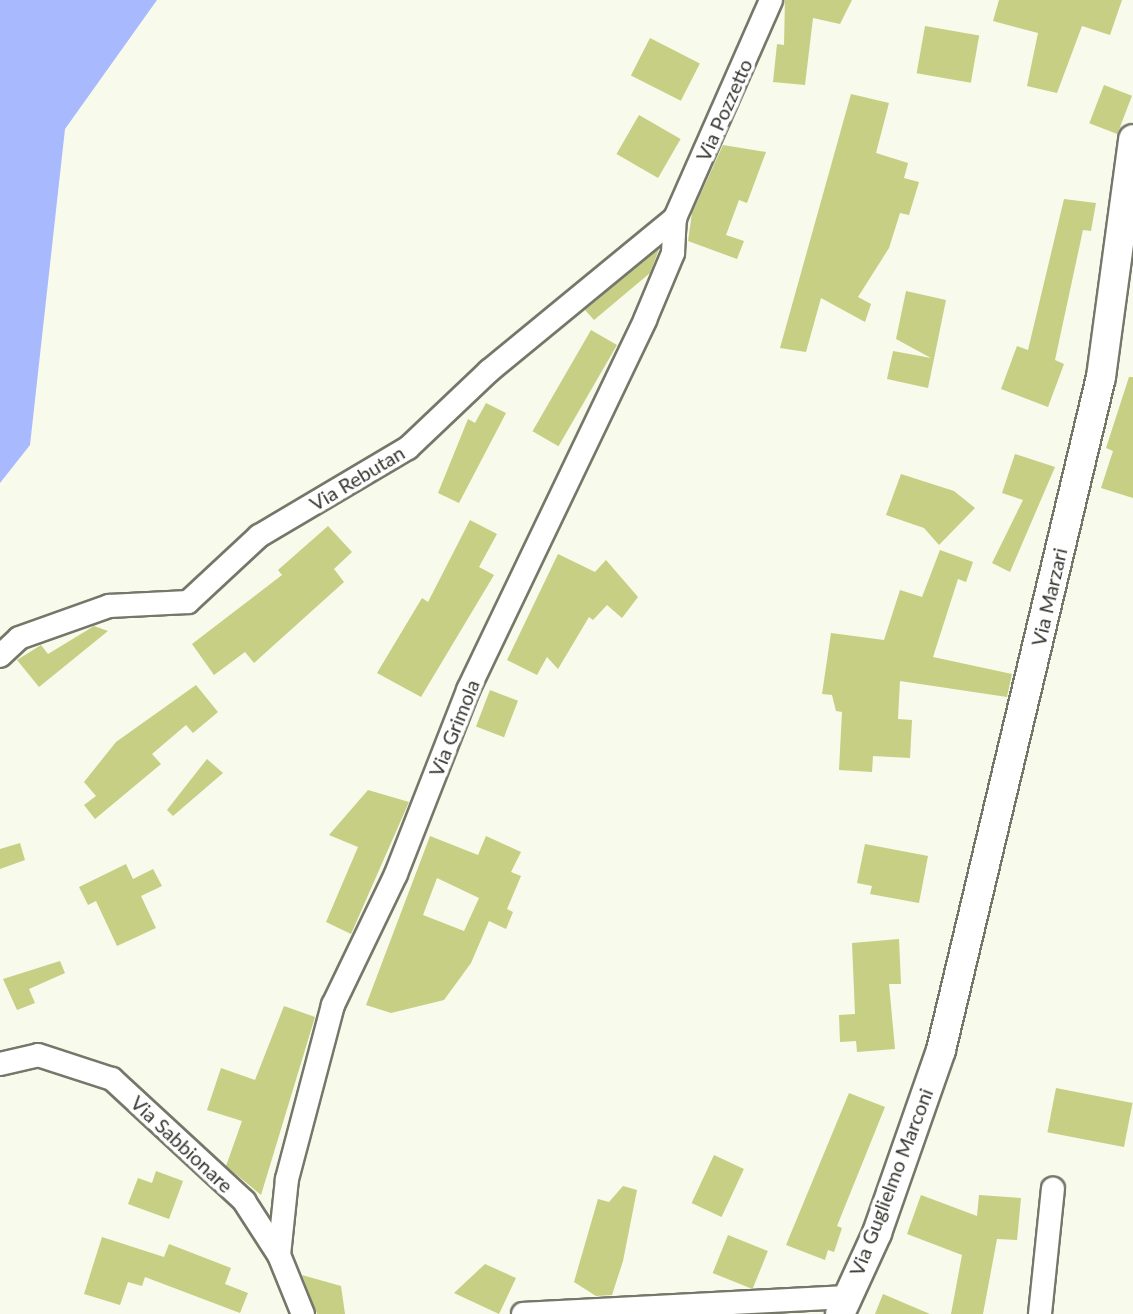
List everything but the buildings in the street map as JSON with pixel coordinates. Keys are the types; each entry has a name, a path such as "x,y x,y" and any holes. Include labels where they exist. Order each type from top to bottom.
{"street":[{"name":"Via Pozzetto","path":"675,218 771,0"},
{"name":"Via Marzari","path":"941,1050 1101,377 1133,139"},
{"name":"Via Rebutan","path":"0,656 19,638 109,606 188,602 259,536 408,448 489,371 675,218"},
{"name":"Via Grimola","path":"279,1255 287,1179 333,1005 396,874 468,690 645,320 673,253 675,218"},
{"name":"Via Guglielmo Marconi","path":"843,1305 877,1233 941,1050"},
{"name":"Via Sabbionare","path":"0,1064 38,1055 112,1079 244,1201 279,1255 303,1314"},
{"path":"1040,1314 1053,1189"},
{"path":"523,1314 843,1305"}],"shaded area":[{"path":"0,0 157,0 65,129 30,445 0,483"}]}
